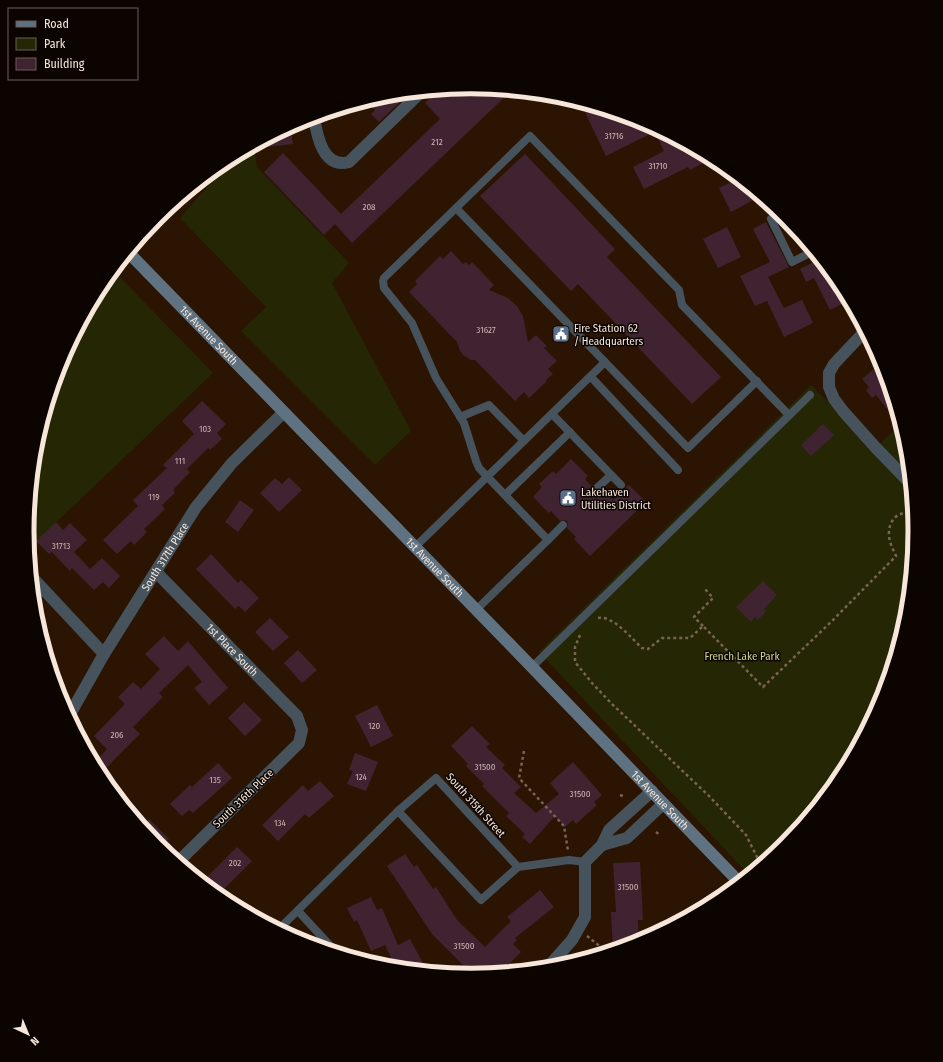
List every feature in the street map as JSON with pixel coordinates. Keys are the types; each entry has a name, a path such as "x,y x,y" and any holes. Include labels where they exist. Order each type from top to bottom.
{"main road":[{"name":"1st Avenue South","path":"132,256 736,879"}],"street":[{"path":"315,123 318,140 325,153 331,160 343,164 349,162 355,157 416,97"},
{"path":"862,334 834,364 829,373 829,387 834,399 843,411 905,478"},
{"name":"South 317th Place","path":"72,710 104,654 196,507 232,463 283,413"},
{"name":"1st Place South","path":"156,572 297,716 302,730"},
{"path":"37,583 104,654"},
{"name":"South 316th Place","path":"181,859 299,743 302,730"},
{"path":"553,961 572,940 585,917 585,862 602,845 609,830 652,791"},
{"path":"602,845 627,838 663,804"}],"lane":[{"path":"548,540 487,477 476,461 464,423 436,378 412,323 384,288 383,281 384,278 530,136 679,290 682,305 789,415"},
{"path":"456,208 688,448 757,381"},
{"path":"776,217 771,219 792,262 809,253"},
{"path":"415,547 606,362"},
{"path":"591,376 678,470"},
{"path":"532,667 810,395"},
{"path":"460,417 489,405 524,441"},
{"path":"552,414 621,485"},
{"path":"505,495 570,432"},
{"path":"595,490 611,475"},
{"path":"476,610 563,525"},
{"name":"South 315th Street","path":"283,925 398,811 436,778 518,867"},
{"path":"398,811 481,900 518,867 569,860 585,862"},
{"path":"298,911 329,944"}],"path":[{"path":"705,589 713,598 694,617 763,687 833,620 896,556 889,535 889,528 892,521 898,515 904,512 908,513"},
{"path":"596,619 601,617 610,619 642,648 648,649 662,638 690,638 703,626"},
{"path":"581,631 575,647 575,662 592,683 709,796 746,836 759,861"},
{"path":"524,751 518,778 564,826 569,860"},
{"path":"656,832 660,835"},
{"path":"578,929 602,948"}],"green space":[{"path":"255,151 257,167 349,263 332,283 411,431 375,465 241,331 266,307 180,218 219,174"},
{"path":"117,275 213,373 34,543 35,502 42,446 57,390 79,337"},
{"name":"French Lake Park","path":"811,385 876,448 896,428 901,446 908,502 908,560 901,616 886,672 864,725 835,774 819,797 781,840 746,872 539,652"}],"building":[{"path":"433,95 507,95 352,243 335,224 324,235 264,172 283,153 341,214 440,119 425,103"},
{"path":"403,99 379,122 371,114 375,110 370,105"},
{"path":"583,107 612,117 652,133 606,156"},
{"path":"291,133 293,144 262,148"},
{"path":"656,135 706,162 690,170 688,167 644,189 633,167 664,151"},
{"path":"525,154 615,249 607,257 721,377 692,404 578,284 571,291 480,196"},
{"path":"734,181 756,199 731,212 719,188"},
{"path":"766,222 789,267 768,277 784,308 802,300 813,323 784,337 767,301 755,306 740,276 770,262 753,229"},
{"path":"727,227 741,257 718,268 703,239"},
{"path":"451,251 463,264 466,262 469,265 472,262 494,285 489,290 508,298 517,306 523,316 528,342 536,335 547,346 544,348 557,361 548,369 553,374 529,398 524,392 515,401 475,360 471,360 463,355 457,342 409,292 417,284 415,281 440,256 443,259"},
{"path":"816,261 844,303 830,310 814,278 806,282 800,269"},
{"path":"877,367 891,407 888,410 876,395 872,398 866,390 869,387 862,379"},
{"path":"202,401 226,424 217,433 222,439 210,450 208,448 187,469 190,472 173,490 175,493 162,505 165,509 144,529 147,532 134,545 131,541 117,554 103,540 138,506 133,500 167,468 163,465 194,434 182,421"},
{"path":"823,424 834,435 811,456 801,445"},
{"path":"571,459 588,476 585,479 591,486 590,491 593,495 599,494 603,498 607,494 613,500 629,485 646,502 590,556 574,539 576,537 567,528 567,521 560,521 551,511 549,513 533,497 542,487 539,484 553,471 556,474"},
{"path":"289,477 302,490 279,512 260,493 275,478 282,484"},
{"path":"240,500 254,510 238,532 225,522"},
{"path":"56,522 63,530 70,523 87,540 74,552 90,569 102,558 120,576 109,588 103,582 94,590 72,568 70,571 52,552 49,554 36,541"},
{"path":"211,554 238,583 241,580 259,598 245,612 239,606 235,609 196,569"},
{"path":"763,581 777,595 764,609 766,611 758,620 755,617 751,622 736,607"},
{"path":"270,618 289,637 273,651 255,632"},
{"path":"164,636 178,651 188,641 228,688 209,705 194,688 202,682 188,665 159,693 163,697 133,727 140,734 105,769 98,758 107,749 94,736 125,704 118,697 133,682 141,689 160,669 145,654"},
{"path":"298,650 317,670 302,683 284,663"},
{"path":"244,702 262,720 245,736 228,718"},
{"path":"377,705 393,736 371,747 355,716"},
{"path":"472,726 490,744 486,747 505,765 502,768 521,787 514,793 536,813 559,794 550,783 573,762 602,795 594,802 597,805 576,824 573,820 565,827 555,816 530,844 522,837 525,834 506,816 509,813 482,786 484,784 466,766 468,764 451,746"},
{"path":"355,753 378,762 366,791 347,784 353,771 349,770"},
{"path":"218,763 232,778 193,813 189,810 182,816 170,804 190,785 192,787"},
{"path":"320,781 334,796 309,818 305,814 278,841 262,825 303,785 308,791"},
{"path":"149,819 169,839 165,843 146,822"},
{"path":"237,847 252,861 222,891 206,878"},
{"path":"405,854 414,867 417,865 433,889 436,887 457,920 485,947 511,921 507,917 540,890 554,907 515,938 517,940 513,944 521,952 506,967 466,968 432,934 387,866"},
{"path":"640,862 643,920 638,920 639,935 613,945 611,912 616,912 613,863"},
{"path":"371,897 377,910 382,908 398,945 410,939 424,966 393,961 385,945 371,951 357,920 354,922 347,908"}],"place":[{"name":"Fire Station 62 / Headquarters","path":"561,334"},
{"name":"Lakehaven Utilities District","path":"568,498"}]}
